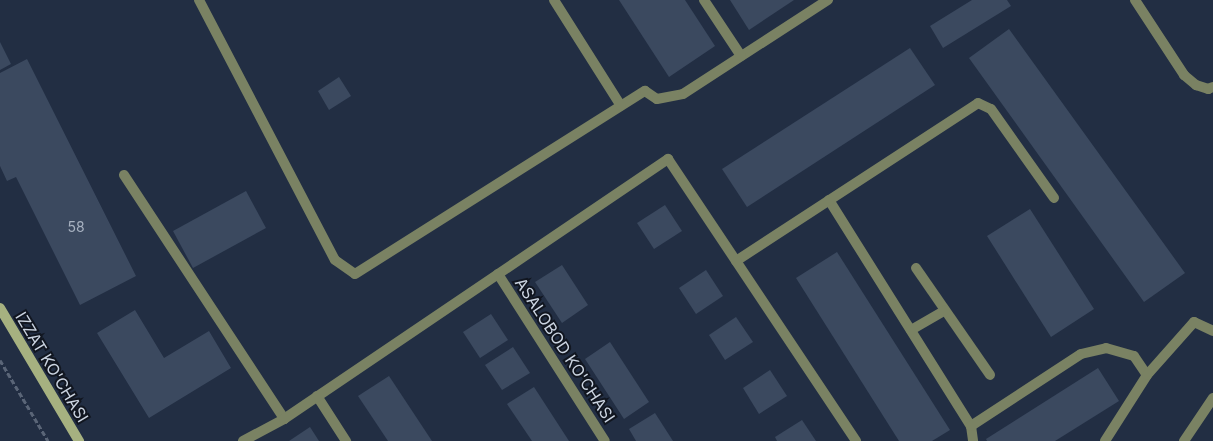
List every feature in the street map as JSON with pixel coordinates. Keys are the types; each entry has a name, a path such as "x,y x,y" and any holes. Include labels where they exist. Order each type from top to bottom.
{"main road":[{"name":"IZZAT KO'CHASI","path":"1,313 78,441"}],"street":[{"path":"199,0 335,260 355,274 644,91 657,99 683,94 828,0"},
{"path":"554,0 621,106"},
{"path":"704,0 741,56"},
{"path":"1135,0 1184,75 1196,85 1208,89 1213,87"},
{"path":"736,261 978,103 991,108 1054,198"},
{"path":"243,441 284,419 668,159 856,441"},
{"path":"124,175 284,419"},
{"path":"829,200 971,426 973,441"},
{"path":"916,268 990,375"},
{"name":"ASALOBOD KO'CHASI","path":"498,274 606,441"},
{"path":"911,330 945,310"},
{"path":"1105,441 1147,375 1194,322 1213,331"},
{"path":"971,426 1081,354 1106,348 1134,356 1147,375"},
{"path":"317,396 346,441"},
{"path":"1184,441 1213,398"}],"path":[{"path":"0,360 48,441"}],"building":[{"path":"619,0 685,0 715,46 669,77"},
{"path":"730,0 794,0 749,30"},
{"path":"972,0 1007,0 1011,6 943,48 930,26"},
{"path":"1009,29 1185,273 1144,302 969,58"},
{"path":"0,42 11,64 0,70"},
{"path":"910,48 935,85 747,207 722,169"},
{"path":"27,59 136,276 80,305 16,177 7,181 0,166 0,73"},
{"path":"339,77 351,96 329,110 318,91"},
{"path":"246,191 266,228 193,268 173,231"},
{"path":"665,205 682,231 654,249 637,223"},
{"path":"1030,209 1094,309 1051,337 987,236"},
{"path":"837,252 950,430 932,441 899,441 796,278"},
{"path":"562,265 588,305 562,323 535,282"},
{"path":"706,270 723,296 696,314 679,288"},
{"path":"135,310 164,358 209,331 231,368 149,418 97,333"},
{"path":"491,314 508,340 480,358 463,332"},
{"path":"736,317 753,342 725,360 709,335"},
{"path":"610,342 649,402 624,419 585,359"},
{"path":"513,347 530,373 502,390 485,365"},
{"path":"1098,368 1119,401 1055,441 987,441 986,439"},
{"path":"770,370 787,396 759,414 743,388"},
{"path":"389,376 432,441 388,441 358,396"},
{"path":"534,387 569,441 532,441 507,404"},
{"path":"655,413 673,441 636,441 629,429"},
{"path":"802,420 816,441 777,441 775,437"},
{"path":"310,427 319,441 289,441"}]}
